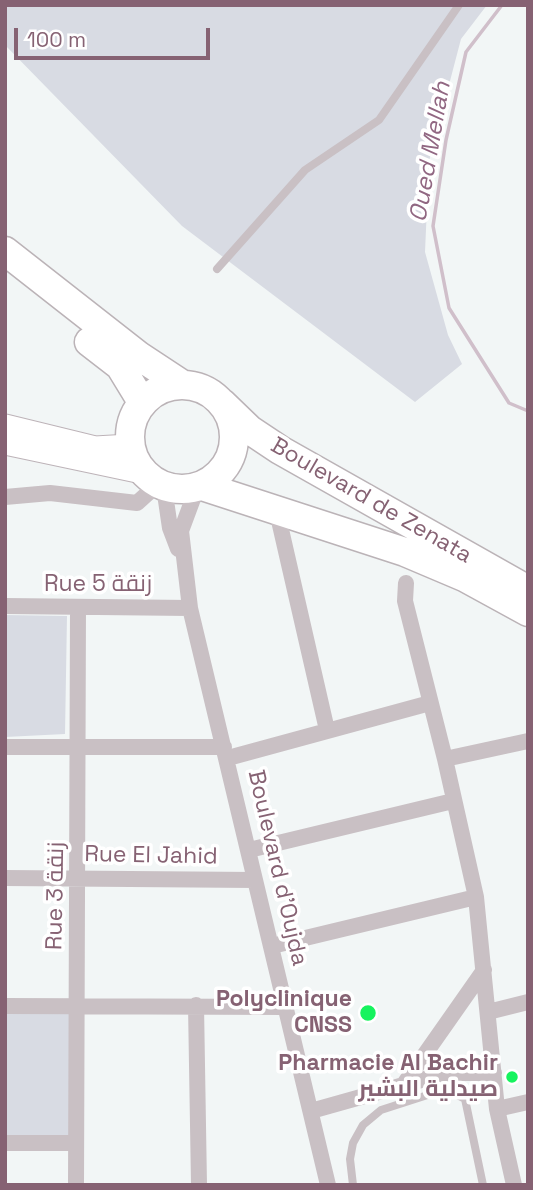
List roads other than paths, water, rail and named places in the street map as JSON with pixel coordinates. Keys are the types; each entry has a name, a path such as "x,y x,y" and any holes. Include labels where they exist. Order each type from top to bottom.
{"highway":[{"path":"5,251 131,350 183,384 204,390 222,403 230,417 234,433 233,449 227,464 216,477 199,487 155,481 130,446 129,430 142,402 154,393 183,384"},
{"path":"5,275 120,366 142,402"},
{"name":"Boulevard de Zenata","path":"222,403 250,430 288,455 528,590"},
{"name":"Boulevard de Zenata","path":"199,487 405,552 464,577 528,612"}],"main road":[{"path":"5,426 95,448 130,446"},
{"path":"5,443 155,481"}],"street":[{"name":"Boulevard d'Oujda","path":"155,481 183,561"},
{"path":"5,497 50,493 137,503 155,481"},
{"name":"Boulevard d'Oujda","path":"199,487 183,522 183,561 190,608 328,1185"},
{"path":"277,512 327,730"},
{"path":"406,583 405,601 476,897 497,1109 514,1185"},
{"name":"Rue 5 زنقة","path":"5,606 190,608"},
{"name":"Rue 3 زنقة","path":"76,1185 78,608"},
{"path":"5,747 226,752 327,730 430,703"},
{"path":"445,759 528,741"},
{"path":"250,850 453,801"},
{"name":"Rue El Jahid","path":"5,877 255,880"},
{"path":"272,946 476,897"},
{"path":"404,1084 484,970"},
{"path":"488,1012 528,1002"},
{"path":"196,1005 199,1185"},
{"path":"5,1006 286,1007"},
{"path":"311,1111 404,1084 461,1073 494,1073"},
{"path":"497,1109 528,1102"},
{"path":"5,1143 75,1143"}],"lane":[{"path":"217,269 304,170 379,120 459,5"},
{"path":"353,1185 352,1151 363,1125 381,1110 440,1091 452,1092 465,1099 483,1185"}],"waterway":[{"name":"Oued Mellah","path":"502,5 466,52 446,140 433,226 449,308 509,403 528,411"}],"place":[{"name":"Polyclinique CNSS","path":"368,1013"},
{"name":"Pharmacie Al Bachir صيدلية البشير","path":"512,1077"}]}
